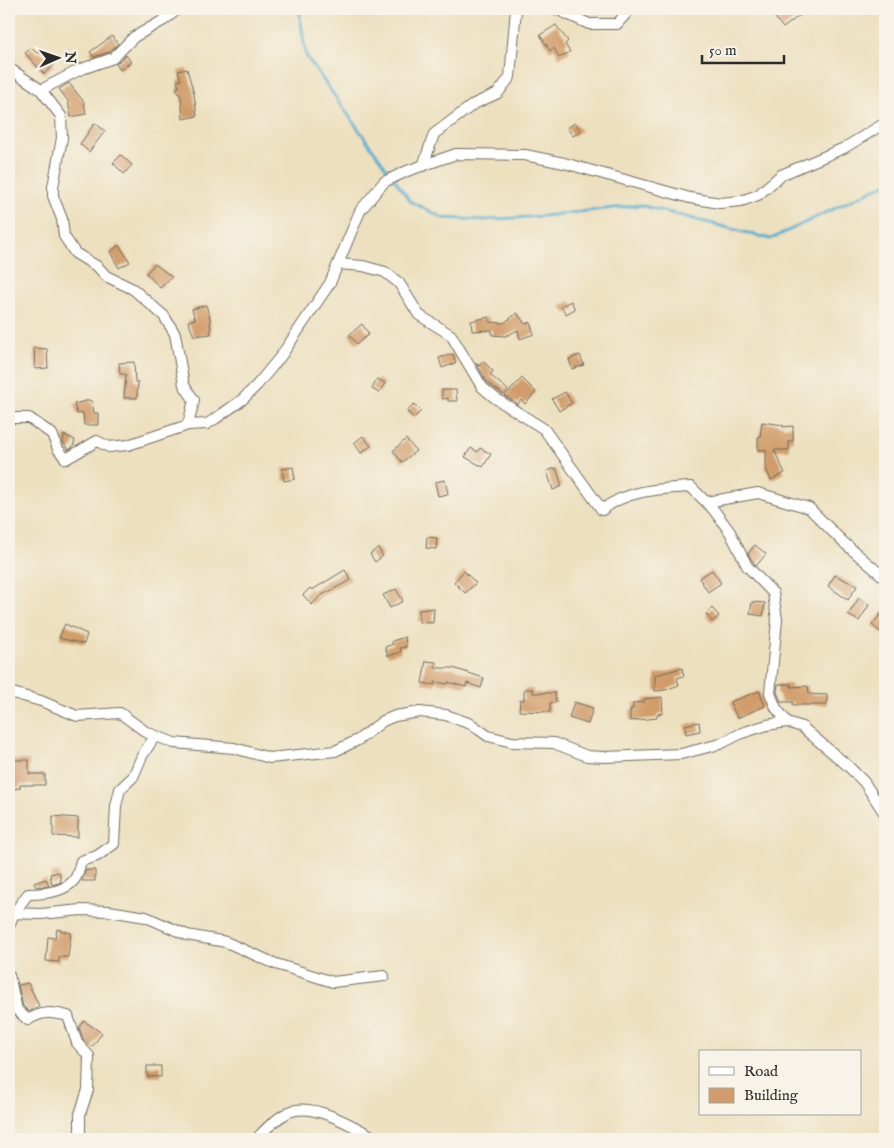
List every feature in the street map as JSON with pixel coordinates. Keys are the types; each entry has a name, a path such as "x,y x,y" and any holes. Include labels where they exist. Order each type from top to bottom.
{"street":[{"path":"41,90 78,70 113,58 134,37 164,20 178,9"},
{"path":"423,166 434,134 474,104 498,93 510,77 516,9"},
{"path":"556,9 589,24 617,24 630,9"},
{"path":"9,68 41,90 58,110 62,122 62,146 53,187 53,196 62,219 64,236 75,253 98,267 106,276 133,289 138,295 157,307 168,321 177,342 184,385 194,400 188,425"},
{"path":"9,418 29,418 52,434 58,449 66,459 98,441 109,447 128,445 188,425 207,424 242,400 257,385 317,306 338,264 360,212 377,188 384,182 456,154 525,155 564,163 586,171 690,198 720,202 741,201 758,195 781,175 844,148 885,123"},
{"path":"338,264 363,266 385,272 399,283 419,315 452,335 482,387 495,398 544,429 602,510 615,500 663,488 691,487 707,502 730,532 747,566 773,592 777,620 770,693 776,708 787,722"},
{"path":"707,502 758,492 809,508 843,542 885,578"},
{"path":"9,692 41,701 77,716 120,713 146,732 174,743 243,749 264,758 335,751 358,740 380,722 395,716 437,713 471,724 488,736 512,742 554,743 587,756 604,757 681,754 720,744 742,733 767,725 787,722 802,726 848,766 864,782 885,814"},
{"path":"9,926 12,913 28,894 48,893 68,886 75,880 81,861 97,856 114,844 116,806 120,789 132,777 142,756 155,736"},
{"path":"12,913 41,914 81,910 146,917 188,935 226,942 276,964 334,982 384,976"},
{"path":"9,975 17,1010 28,1020 40,1012 52,1012 68,1016 70,1030 77,1043 89,1056 88,1090 80,1114 80,1139"},
{"path":"256,1139 271,1124 291,1111 309,1110 346,1121 377,1139"}],"building":[{"path":"781,9 808,9 783,28 773,15"},
{"path":"556,25 568,41 565,44 570,52 559,58 554,48 550,51 540,35"},
{"path":"112,36 118,44 109,52 94,57 90,52"},
{"path":"31,48 37,53 43,54 54,65 44,74 25,53"},
{"path":"126,55 131,62 120,70 116,64"},
{"path":"187,69 194,94 197,116 183,119 181,97 176,88 179,87 177,81 181,80 178,71"},
{"path":"69,83 84,102 86,114 71,117 68,101 59,89"},
{"path":"95,123 105,131 89,152 80,144"},
{"path":"575,123 581,131 573,136 567,128"},
{"path":"121,155 132,165 124,174 113,163"},
{"path":"119,245 130,262 119,268 110,252"},
{"path":"155,264 172,277 160,288 146,273"},
{"path":"571,301 575,309 566,314 561,306"},
{"path":"206,305 210,318 211,334 194,336 188,321 195,319 192,309"},
{"path":"517,313 525,324 530,322 534,334 520,339 518,330 506,336 492,335 492,330 472,331 471,321 489,317 489,322 504,323"},
{"path":"362,324 369,334 357,344 349,335"},
{"path":"34,348 47,349 48,368 35,369"},
{"path":"453,354 456,363 442,368 439,358"},
{"path":"580,355 584,365 572,369 569,359"},
{"path":"483,361 493,371 490,375 508,390 504,395 487,382 476,363 479,366"},
{"path":"134,362 135,382 138,382 137,398 124,398 126,374 120,374 119,363"},
{"path":"522,378 536,392 525,404 521,400 518,404 505,396"},
{"path":"377,379 385,383 379,393 372,389"},
{"path":"442,390 456,390 457,401 448,401 448,398 442,399"},
{"path":"565,392 572,403 559,411 552,399"},
{"path":"90,400 94,413 98,413 98,425 84,425 83,413 77,414 74,404"},
{"path":"414,404 421,411 414,418 407,412"},
{"path":"762,422 783,425 783,427 793,426 793,441 789,441 789,450 774,450 785,473 771,480 766,469 766,450 758,450 758,437 760,437"},
{"path":"64,435 75,440 73,447 68,450 63,442"},
{"path":"363,436 371,446 361,453 354,443"},
{"path":"406,439 416,451 402,462 393,451"},
{"path":"471,448 478,452 480,448 491,454 483,467 465,457"},
{"path":"293,467 295,479 284,481 282,469"},
{"path":"556,468 562,486 553,490 547,471"},
{"path":"445,480 448,494 438,496 435,482"},
{"path":"427,537 437,538 436,549 426,548"},
{"path":"755,545 766,554 756,566 748,554"},
{"path":"378,548 383,556 375,562 370,554"},
{"path":"345,570 351,580 320,596 312,605 303,595 310,588 312,590"},
{"path":"712,570 721,583 708,592 699,578"},
{"path":"464,571 476,583 465,593 454,582"},
{"path":"835,575 857,586 848,600 828,586"},
{"path":"396,589 403,601 390,608 383,595"},
{"path":"859,598 869,605 859,621 848,615"},
{"path":"752,602 765,603 763,616 750,614"},
{"path":"434,608 433,623 419,622 419,610"},
{"path":"712,608 719,616 712,622 706,614"},
{"path":"885,609 885,636 872,625"},
{"path":"65,624 87,634 84,644 59,638"},
{"path":"405,637 406,647 400,648 401,652 388,656 385,647 393,644 392,641"},
{"path":"426,661 436,662 435,668 453,668 484,678 481,688 467,683 466,687 448,682 448,684 435,682 435,685 422,683"},
{"path":"682,668 684,676 677,678 679,685 655,691 655,675"},
{"path":"778,684 791,684 791,687 808,686 809,694 827,695 827,705 793,705 793,702 781,702 777,692"},
{"path":"524,689 533,689 533,693 555,693 556,702 550,703 550,712 519,711 520,700 524,700"},
{"path":"759,691 765,706 737,718 730,702"},
{"path":"662,697 663,713 657,714 657,718 630,721 630,709 633,709 633,703 644,702 644,699"},
{"path":"574,702 593,708 588,724 569,718"},
{"path":"699,722 700,731 686,734 685,725"},
{"path":"9,760 29,760 29,774 45,774 45,785 20,785 20,788 11,789"},
{"path":"53,816 78,818 78,837 53,836"},
{"path":"86,870 95,870 95,881 82,881"},
{"path":"59,872 61,882 52,885 50,874"},
{"path":"46,879 49,886 36,887 34,883"},
{"path":"57,929 71,933 68,957 59,957 59,962 46,961 48,937 55,938"},
{"path":"28,983 39,1006 29,1012 23,1006 18,985"},
{"path":"84,1021 102,1033 92,1047 83,1039 79,1028"},
{"path":"147,1066 161,1066 161,1077 147,1076"}],"waterway":[{"path":"299,9 306,56 410,201 443,218 483,220 543,216 640,205 771,239 885,184"}]}
